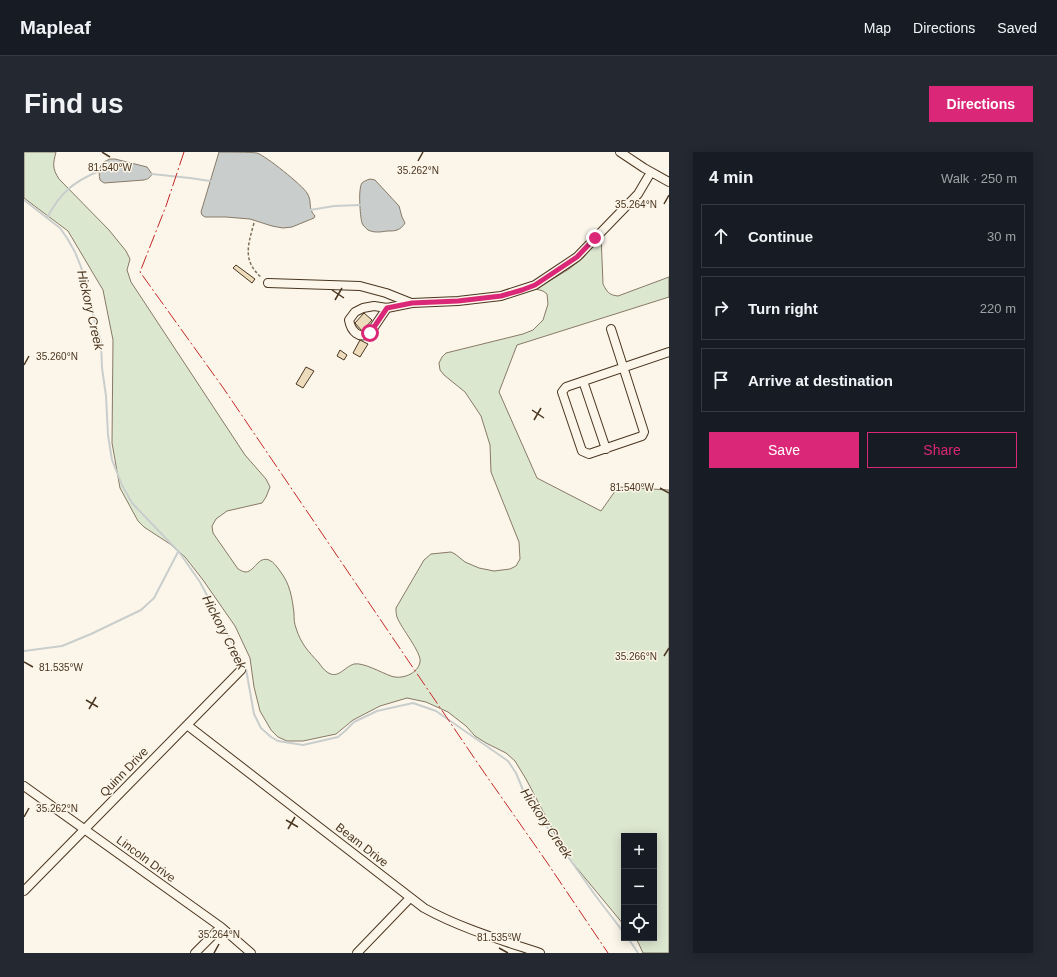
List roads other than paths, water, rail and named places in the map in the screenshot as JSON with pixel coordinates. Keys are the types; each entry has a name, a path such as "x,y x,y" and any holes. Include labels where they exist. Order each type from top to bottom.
{"street":[{"path":"620,152 669,182"},
{"path":"387,308 370,333 366,336 359,335 350,327 349,320 355,312 363,308 374,306 387,308 412,303 458,301 501,296 535,285 577,257 638,194 651,172"},
{"path":"268,283 360,286 386,293 412,303"},
{"path":"611,329 624,368 644,432 642,436 589,454 582,451 562,392 566,387 624,368 669,352"},
{"path":"583,381 606,448"},
{"name":"Quinn Drive","path":"24,891 241,670"},
{"name":"Beam Drive","path":"187,725 424,908 439,916 482,933 540,953"},
{"name":"Lincoln Drive","path":"24,786 221,928 251,953"},
{"path":"358,953 410,898"},
{"path":"195,953 221,928"}],"waterway":[{"path":"47,218 62,195 68,189 82,179 99,171"},
{"path":"152,174 210,181"},
{"name":"Hickory Creek","path":"24,200 60,228 75,252 81,267 101,341 108,435 112,460 122,485 132,503 179,552 200,582 246,669 254,714 261,728 278,741 303,745 338,737 354,722 377,711 413,703 436,711 508,761 516,773 523,790 533,807 621,929"},
{"path":"310,210 334,206 360,205"},
{"path":"24,651 62,646 141,610 154,598 178,552"},
{"name":"Hickory Creek","path":"630,941 638,953"}]}
